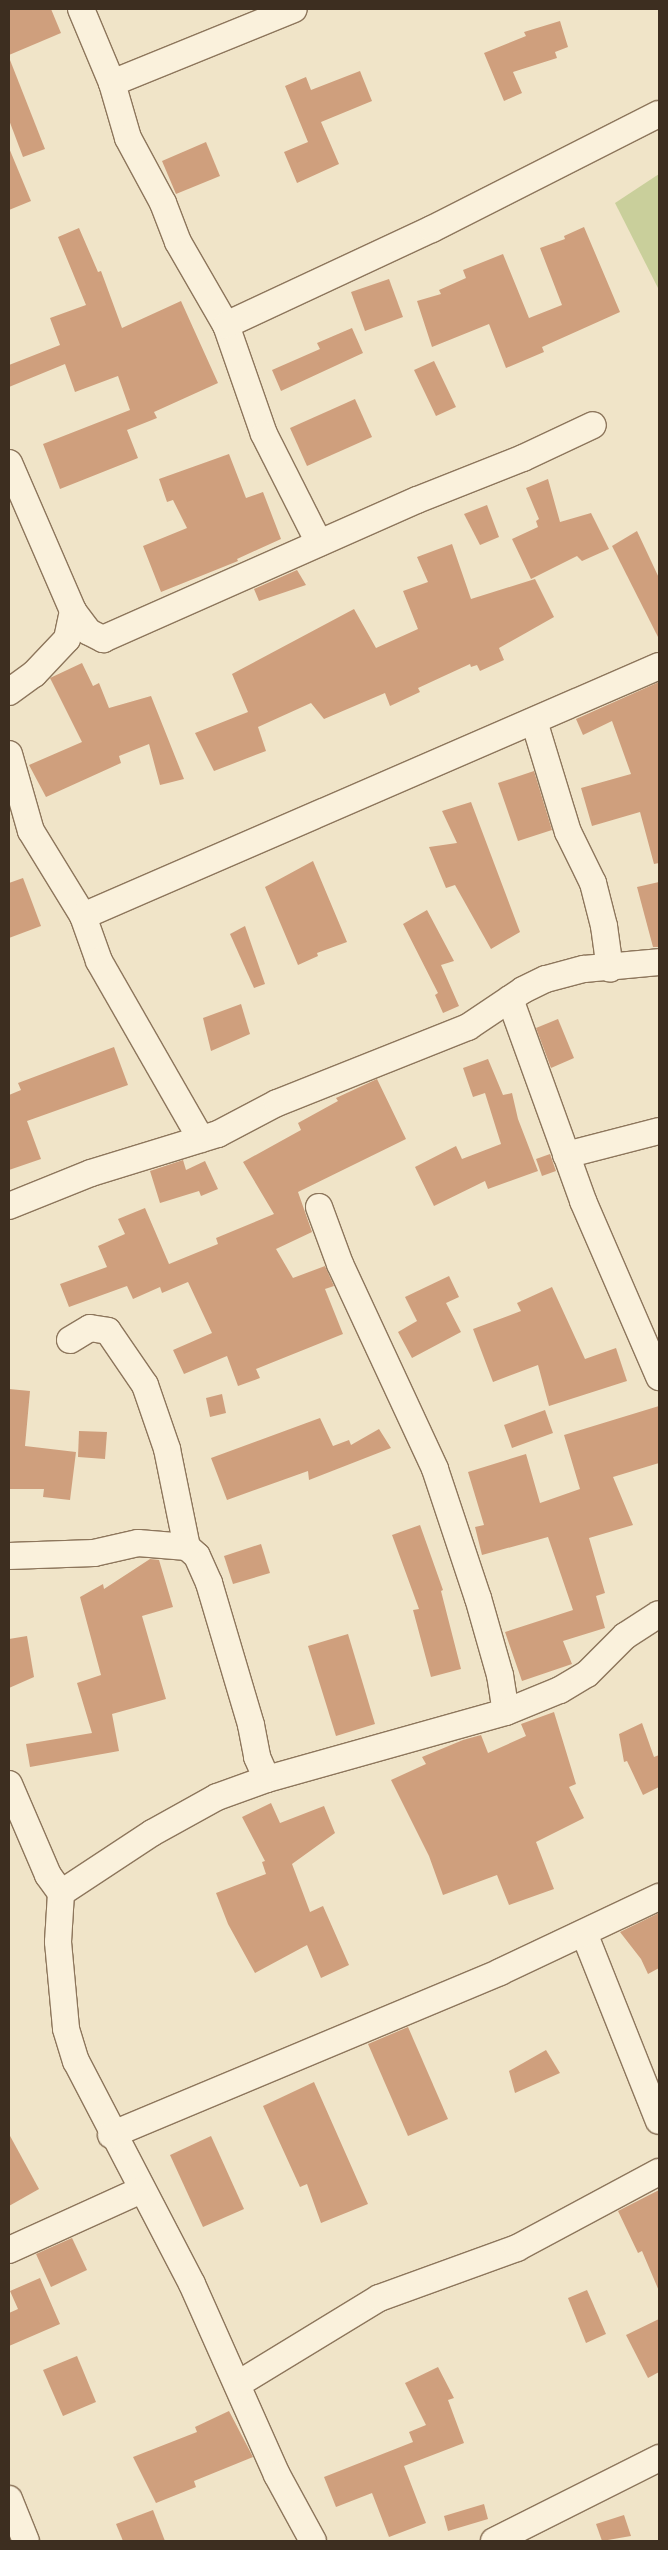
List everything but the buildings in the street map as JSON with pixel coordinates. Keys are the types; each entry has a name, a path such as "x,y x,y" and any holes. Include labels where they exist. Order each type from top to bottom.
{"street":[{"path":"81,9 112,83 128,138 163,203 178,242 226,325 264,434 320,543"},
{"path":"112,83 294,9"},
{"path":"226,325 432,229 659,114"},
{"path":"9,692 34,674 78,636 103,639 112,637 320,543 523,458 593,425"},
{"path":"9,463 72,611 78,636"},
{"path":"84,916 659,666"},
{"path":"534,721 568,832 593,883 604,926 610,969"},
{"path":"9,754 32,830 84,916 99,961 201,1139"},
{"path":"9,1206 91,1173 218,1134 276,1103 468,1027 510,999 546,980 584,969 610,969 659,962"},
{"path":"510,999 566,1155 627,1307 659,1377"},
{"path":"566,1155 659,1131"},
{"path":"319,1207 340,1264 435,1469 478,1598 500,1675 506,1712"},
{"path":"70,1340 90,1328 108,1331 145,1385 167,1449 187,1547 197,1556 209,1583 251,1725 257,1757 267,1779"},
{"path":"9,1556 94,1553 138,1543 187,1547"},
{"path":"61,1892 168,1824 217,1797 267,1779 506,1712 560,1690 587,1674 625,1636 659,1614"},
{"path":"9,1784 48,1875 61,1892 58,1942 66,2029 76,2061 111,2135 192,2284 277,2475 314,2541"},
{"path":"111,2135 500,1972 659,1897"},
{"path":"584,1933 659,2121"},
{"path":"238,2384 379,2298 517,2248 659,2172"},
{"path":"9,2250 140,2190"},
{"path":"494,2541 659,2458"},
{"path":"9,2499 26,2541"}],"green space":[{"path":"659,174 659,290 615,203"}]}
